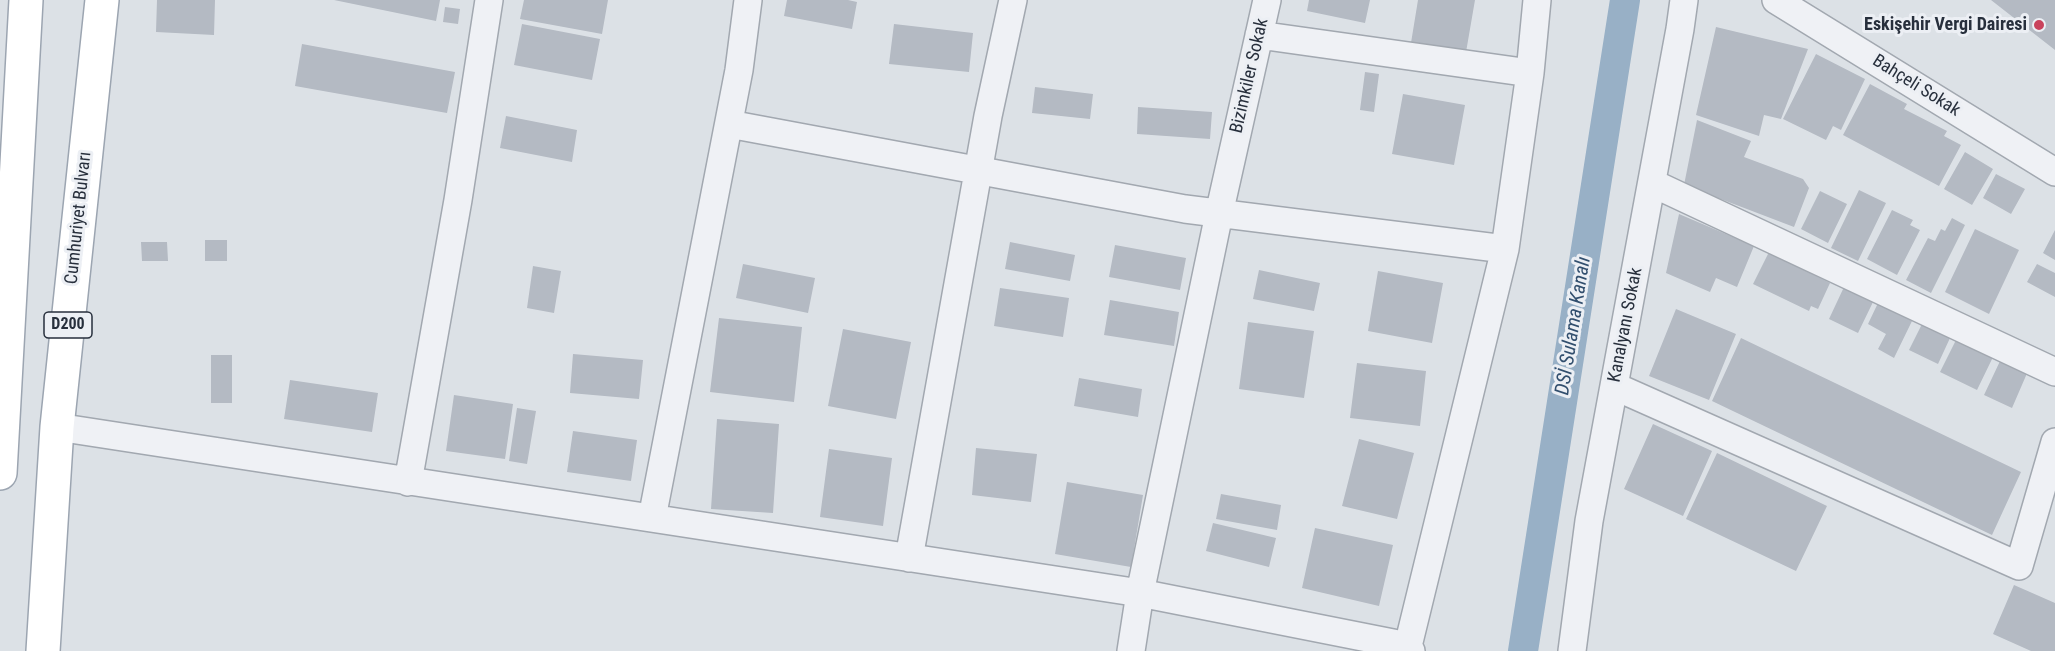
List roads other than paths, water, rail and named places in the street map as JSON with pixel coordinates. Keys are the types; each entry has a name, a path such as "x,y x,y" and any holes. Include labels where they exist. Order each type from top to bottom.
{"main road":[{"path":"0,473 26,0"},
{"name":"Cumhuriyet Bulvarı","path":"43,651 57,427 102,0"}],"street":[{"path":"408,482 458,200 489,0"},
{"path":"652,519 739,70 748,0"},
{"path":"909,558 978,172 1013,0"},
{"name":"Bizimkiler Sokak","path":"1131,651 1140,593 1219,214 1267,0"},
{"path":"57,427 1140,593 1409,649 1505,249 1530,73 1536,0"},
{"name":"Kanalyanı Sokak","path":"1572,651 1589,521 1684,0"},
{"name":"Bahçeli Sokak","path":"1776,0 2055,172"},
{"path":"1259,35 1530,73"},
{"path":"729,124 978,172 1219,214 1505,249"},
{"path":"1652,183 2055,372"},
{"path":"1614,386 2019,566 2055,442"}],"waterway":[{"name":"DSİ Sulama Kanalı","path":"1523,651 1625,0"}],"place":[{"name":"Eskişehir Vergi Dairesi","path":"2039,25"}]}
